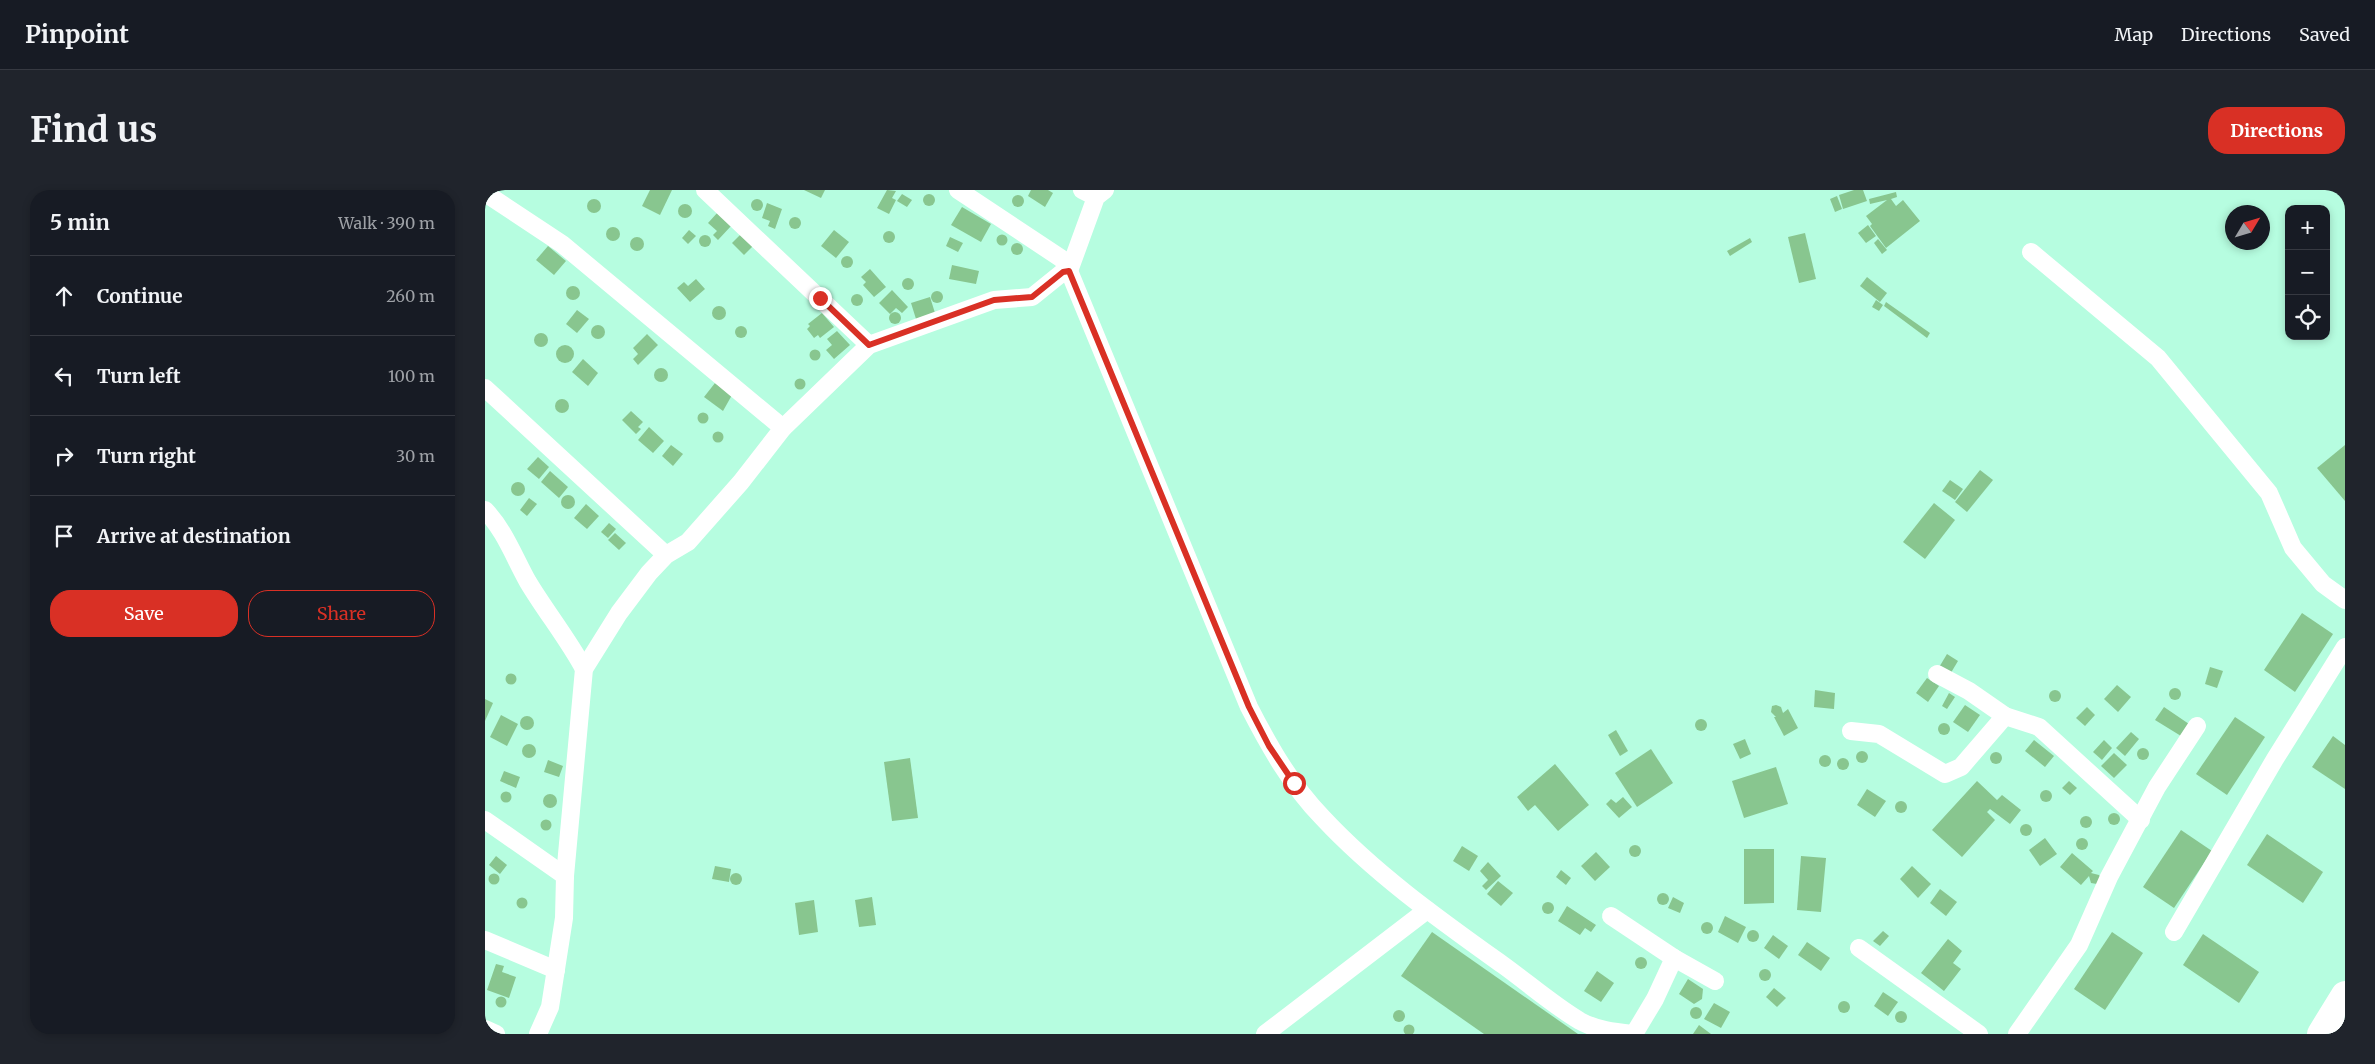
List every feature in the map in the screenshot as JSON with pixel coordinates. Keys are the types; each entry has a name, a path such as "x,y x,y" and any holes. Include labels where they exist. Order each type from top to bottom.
{"main road":[{"path":"2321,1034 2345,996"}],"street":[{"path":"705,190 869,345"},
{"path":"958,190 1062,259 1069,271 1249,707 1269,746 1294,783 1322,817 1385,875 1427,910 1581,1021 1611,1032 1634,1034 1655,999 1674,958"},
{"path":"1069,271 1094,192"},
{"path":"485,193 562,244 783,428"},
{"path":"2031,252 2158,358 2269,493 2293,548 2323,584 2345,600"},
{"path":"538,1034 550,1007 564,918 565,876 585,669 619,613 666,555 688,542 741,482 783,428 869,345 994,300 1032,297 1063,272 1069,271"},
{"path":"485,388 666,555"},
{"path":"485,510 495,520 511,544 528,582 585,669"},
{"path":"2174,932 2275,758 2345,647"},
{"path":"1937,674 1969,691 2005,716 2039,728 2141,820"},
{"path":"1851,731 1879,734 1945,774 1961,767 2005,716"},
{"path":"2017,1034 2079,945 2109,877 2141,820 2157,786 2197,726"},
{"path":"485,820 565,876"},
{"path":"1265,1034 1427,910"},
{"path":"1611,916 1674,958 1715,981"},
{"path":"485,940 555,970"},
{"path":"1859,948 1979,1034"},
{"path":"485,1029 496,1034"}],"building":[{"path":"650,190 672,190 660,215 642,206"},
{"path":"804,190 825,190 821,198"},
{"path":"887,190 896,191 892,198 896,200 889,214 877,208"},
{"path":"1031,190 1048,190 1053,193 1045,207 1028,196"},
{"path":"1854,190 1863,190 1867,201 1843,209 1839,195"},
{"path":"1896,192 1897,197 1891,199 1896,206 1903,200 1920,221 1886,248 1870,226 1872,224 1866,216 1887,200 1870,204 1869,199"},
{"path":"902,194 912,200 907,207 897,201"},
{"path":"927,194 931,194 935,200 931,206 927,206 923,202 923,198"},
{"path":"1016,195 1020,195 1024,201 1020,207 1016,207 1012,203 1012,199"},
{"path":"1837,196 1842,209 1835,212 1830,199"},
{"path":"594,199 599,201 601,206 599,211 594,213 589,211 587,206 589,201"},
{"path":"755,199 759,199 763,205 759,211 755,211 751,207 751,203"},
{"path":"767,203 782,209 775,229 768,226 770,221 762,218"},
{"path":"685,204 690,206 692,211 690,216 685,218 680,216 678,211 680,206"},
{"path":"962,207 991,224 981,242 951,225"},
{"path":"718,212 732,225 718,240 713,235 717,231 708,223"},
{"path":"793,217 797,217 801,223 797,229 793,229 789,225 789,221"},
{"path":"1868,225 1876,236 1866,243 1858,233"},
{"path":"613,227 618,229 620,234 618,239 613,241 608,239 606,234 608,229"},
{"path":"689,230 696,236 688,244 682,238"},
{"path":"834,230 849,242 836,258 821,246"},
{"path":"887,231 891,231 895,237 891,243 887,243 883,239 883,235"},
{"path":"742,233 754,245 744,255 732,243"},
{"path":"1805,233 1816,279 1799,283 1788,237"},
{"path":"703,235 707,235 711,241 707,247 703,247 699,243 699,239"},
{"path":"1000,235 1004,235 1007,240 1006,244 1000,245 997,242 997,238"},
{"path":"637,237 642,239 644,244 642,249 637,251 632,249 630,244 632,239"},
{"path":"950,237 963,243 958,252 946,246"},
{"path":"1750,238 1752,242 1730,256 1727,251"},
{"path":"1878,239 1887,250 1882,254 1874,243"},
{"path":"1017,243 1023,249 1017,255 1011,249"},
{"path":"548,246 566,261 554,275 536,260"},
{"path":"845,256 849,256 853,262 849,268 845,268 841,264 841,260"},
{"path":"952,265 979,271 976,284 949,279"},
{"path":"870,269 886,287 874,297 863,285 866,282 861,277"},
{"path":"1867,277 1887,293 1880,302 1860,286"},
{"path":"906,278 910,278 914,284 910,290 906,290 902,286 902,282"},
{"path":"696,279 705,289 690,302 677,288 684,282 688,286"},
{"path":"570,286 576,286 580,293 576,300 570,300 566,296 566,290"},
{"path":"892,290 908,307 902,313 896,308 890,314 879,303"},
{"path":"935,291 939,291 943,297 939,303 935,303 931,299 931,295"},
{"path":"855,294 859,294 863,300 859,306 855,306 851,302 851,298"},
{"path":"930,297 935,313 916,319 911,303"},
{"path":"1876,300 1883,305 1879,311 1872,307"},
{"path":"1886,302 1930,333 1927,338 1884,306"},
{"path":"719,306 724,308 726,313 724,318 719,320 714,318 712,313 714,308"},
{"path":"577,310 589,319 577,333 566,324"},
{"path":"893,312 897,312 901,318 897,324 893,324 889,320 889,316"},
{"path":"822,313 834,327 820,338 818,335 814,338 807,329 810,326 808,324"},
{"path":"598,325 603,327 605,332 603,337 598,339 593,337 591,332 593,327"},
{"path":"739,326 743,326 747,332 743,338 739,338 735,334 735,330"},
{"path":"837,331 850,345 834,359 826,350 832,345 827,339"},
{"path":"541,333 546,335 548,340 546,345 541,347 536,345 534,340 536,335"},
{"path":"647,334 658,345 638,365 633,359 638,354 633,348"},
{"path":"565,345 571,348 574,354 571,360 565,363 559,360 556,354 559,348"},
{"path":"813,350 817,350 820,355 819,359 813,360 810,357 810,353"},
{"path":"583,359 598,373 588,386 572,372"},
{"path":"661,368 666,370 668,375 666,380 661,382 656,380 654,375 656,370"},
{"path":"798,379 802,379 805,384 804,388 798,389 795,386 795,382"},
{"path":"715,383 732,395 723,411 704,397"},
{"path":"562,399 567,401 569,406 567,411 562,413 557,411 555,406 557,401"},
{"path":"631,411 643,422 638,427 641,429 636,434 622,420"},
{"path":"701,413 705,413 708,418 707,422 701,423 698,420 698,416"},
{"path":"649,427 664,441 653,453 638,440"},
{"path":"716,432 720,432 723,437 722,441 716,442 713,439 713,435"},
{"path":"671,445 683,454 673,466 662,456"},
{"path":"2345,445 2345,501 2317,468"},
{"path":"538,457 549,467 539,479 527,469"},
{"path":"1980,470 1993,480 1967,512 1955,502"},
{"path":"550,471 568,487 559,498 541,482"},
{"path":"1950,480 1963,489 1955,500 1942,491"},
{"path":"518,482 523,484 525,489 523,494 518,496 513,494 511,489 513,484"},
{"path":"568,495 573,497 575,502 573,507 568,509 563,507 561,502 563,497"},
{"path":"529,498 537,504 527,516 520,510"},
{"path":"1934,503 1955,520 1925,559 1903,542"},
{"path":"586,504 599,516 587,529 574,518"},
{"path":"609,523 616,529 608,538 601,532"},
{"path":"615,533 626,543 619,550 608,540"},
{"path":"2302,613 2333,634 2295,692 2264,670"},
{"path":"1947,654 1958,661 1949,676 1938,669"},
{"path":"2210,667 2223,671 2217,688 2205,684"},
{"path":"509,674 513,674 516,679 515,683 509,684 506,681 506,677"},
{"path":"1927,678 1939,686 1928,702 1916,693"},
{"path":"2117,685 2131,697 2118,712 2104,699"},
{"path":"2173,688 2177,688 2181,694 2177,700 2173,700 2169,696 2169,692"},
{"path":"1815,690 1835,693 1834,709 1814,707"},
{"path":"2053,690 2057,690 2061,696 2057,702 2053,702 2049,698 2049,694"},
{"path":"1949,693 1955,697 1947,709 1942,706"},
{"path":"485,699 493,703 485,721"},
{"path":"1965,705 1980,715 1968,732 1953,722"},
{"path":"1772,706 1781,707 1783,713 1788,709 1798,728 1784,736 1774,717 1776,717 1771,712"},
{"path":"2087,707 2095,715 2085,726 2076,718"},
{"path":"2164,707 2189,724 2181,736 2155,720"},
{"path":"501,715 518,724 507,746 490,737"},
{"path":"527,716 532,718 534,723 532,728 527,730 522,728 520,723 522,718"},
{"path":"2235,717 2265,737 2227,795 2196,774"},
{"path":"1701,719 1707,725 1701,731 1695,725"},
{"path":"1942,723 1946,723 1950,729 1946,735 1942,735 1938,731 1938,727"},
{"path":"1616,730 1628,751 1620,756 1608,735"},
{"path":"2131,732 2139,739 2125,756 2116,748"},
{"path":"2333,736 2345,745 2345,789 2312,767"},
{"path":"1745,739 1751,754 1740,759 1733,744"},
{"path":"2034,740 2054,756 2045,767 2025,751"},
{"path":"2104,740 2112,748 2102,760 2093,752"},
{"path":"529,744 534,746 536,751 534,756 529,758 524,756 522,751 524,746"},
{"path":"2141,748 2145,748 2149,754 2145,760 2141,760 2137,756 2137,752"},
{"path":"1651,749 1673,783 1637,807 1615,773"},
{"path":"1860,751 1864,751 1868,757 1864,763 1860,763 1856,759 1856,755"},
{"path":"1996,752 2002,758 1996,764 1990,758"},
{"path":"2114,753 2127,765 2114,778 2101,766"},
{"path":"1823,755 1827,755 1831,761 1827,767 1823,767 1819,763 1819,759"},
{"path":"910,758 918,818 892,821 884,762"},
{"path":"1843,758 1849,764 1843,770 1837,764"},
{"path":"548,760 563,766 559,777 544,772"},
{"path":"1555,764 1589,805 1558,831 1535,805 1528,811 1517,797"},
{"path":"1776,767 1788,804 1744,818 1732,781"},
{"path":"504,771 520,777 516,788 500,781"},
{"path":"1977,781 1997,800 2002,795 2021,810 2010,824 1990,809 1987,812 1995,820 1962,857 1932,830"},
{"path":"2069,781 2077,788 2070,795 2062,788"},
{"path":"1867,789 1886,801 1875,817 1857,805"},
{"path":"2044,790 2048,790 2052,796 2048,802 2044,802 2040,798 2040,794"},
{"path":"504,792 508,792 511,797 510,801 504,802 501,799 501,795"},
{"path":"550,794 555,796 557,801 555,806 550,808 545,806 543,801 545,796"},
{"path":"1623,797 1632,807 1619,818 1606,804 1611,799 1616,803"},
{"path":"1901,801 1907,807 1901,813 1895,807"},
{"path":"2114,813 2120,819 2114,825 2108,819"},
{"path":"2086,816 2092,822 2086,828 2080,822"},
{"path":"544,820 548,820 551,825 550,829 544,830 541,827 541,823"},
{"path":"2026,824 2032,830 2026,836 2020,830"},
{"path":"2181,830 2212,851 2174,908 2143,887"},
{"path":"2267,834 2323,872 2303,903 2247,865"},
{"path":"2045,838 2057,854 2040,866 2029,850"},
{"path":"2080,838 2084,838 2088,844 2084,850 2080,850 2076,846 2076,842"},
{"path":"1635,845 1641,851 1635,857 1629,851"},
{"path":"1462,846 1478,856 1469,871 1453,861"},
{"path":"1744,849 1774,849 1774,903 1744,904"},
{"path":"1596,852 1610,867 1595,881 1581,866"},
{"path":"2072,853 2093,871 2091,873 2099,875 2101,878 2097,884 2091,883 2089,876 2081,885 2060,867"},
{"path":"496,856 507,865 500,874 489,865"},
{"path":"1801,856 1826,858 1821,912 1797,910"},
{"path":"1488,862 1501,876 1486,890 1482,886 1488,880 1480,871"},
{"path":"715,866 731,869 729,882 712,879"},
{"path":"1912,866 1931,884 1918,898 1900,879"},
{"path":"1561,870 1571,878 1566,885 1556,877"},
{"path":"734,873 738,873 742,879 738,885 734,885 730,881 730,877"},
{"path":"492,874 496,874 499,879 498,883 492,884 489,881 489,877"},
{"path":"1498,881 1513,893 1501,906 1487,894"},
{"path":"1940,889 1957,902 1946,916 1930,903"},
{"path":"1663,893 1669,899 1663,905 1657,899"},
{"path":"872,897 876,925 859,927 855,900"},
{"path":"1673,897 1684,903 1680,913 1668,908"},
{"path":"520,898 524,898 527,903 526,907 520,908 517,905 517,901"},
{"path":"814,900 818,932 799,935 795,903"},
{"path":"1548,902 1554,908 1548,914 1542,908"},
{"path":"1567,906 1596,925 1591,932 1585,928 1580,935 1558,921"},
{"path":"1725,916 1746,927 1738,943 1718,932"},
{"path":"1707,922 1713,928 1707,934 1701,928"},
{"path":"1753,930 1759,936 1753,942 1747,936"},
{"path":"1883,931 1889,936 1880,946 1873,941"},
{"path":"1432,932 1578,1034 1484,1034 1401,976"},
{"path":"2112,932 2143,953 2105,1010 2074,989"},
{"path":"2203,934 2259,972 2239,1003 2183,965"},
{"path":"1773,935 1788,946 1779,959 1764,948"},
{"path":"1948,939 1962,951 1953,963 1961,969 1944,991 1921,973"},
{"path":"1807,942 1830,958 1821,971 1798,955"},
{"path":"1641,957 1647,963 1641,969 1635,963"},
{"path":"496,964 504,966 502,972 516,977 509,998 487,990"},
{"path":"1765,969 1771,975 1765,981 1759,975"},
{"path":"1597,971 1614,983 1601,1002 1584,991"},
{"path":"1688,979 1703,989 1702,999 1694,1004 1679,994"},
{"path":"1774,988 1786,998 1777,1007 1766,997"},
{"path":"1883,992 1898,1002 1888,1016 1874,1006"},
{"path":"499,997 503,997 506,1002 505,1006 499,1007 496,1004 496,1000"},
{"path":"1844,1001 1850,1007 1844,1013 1838,1007"},
{"path":"1714,1003 1730,1012 1721,1028 1704,1019"},
{"path":"1696,1007 1702,1013 1696,1019 1690,1013"},
{"path":"1399,1010 1405,1016 1399,1022 1393,1016"},
{"path":"1901,1011 1907,1017 1901,1023 1895,1017"},
{"path":"1407,1025 1411,1025 1414,1030 1413,1034 1407,1035 1404,1032 1404,1028"},
{"path":"1699,1025 1711,1034 1693,1034"}],"route":[{"path":"820,298 869,345 994,300 1032,297 1063,272 1069,271 1249,707 1269,746 1294,783"}]}
